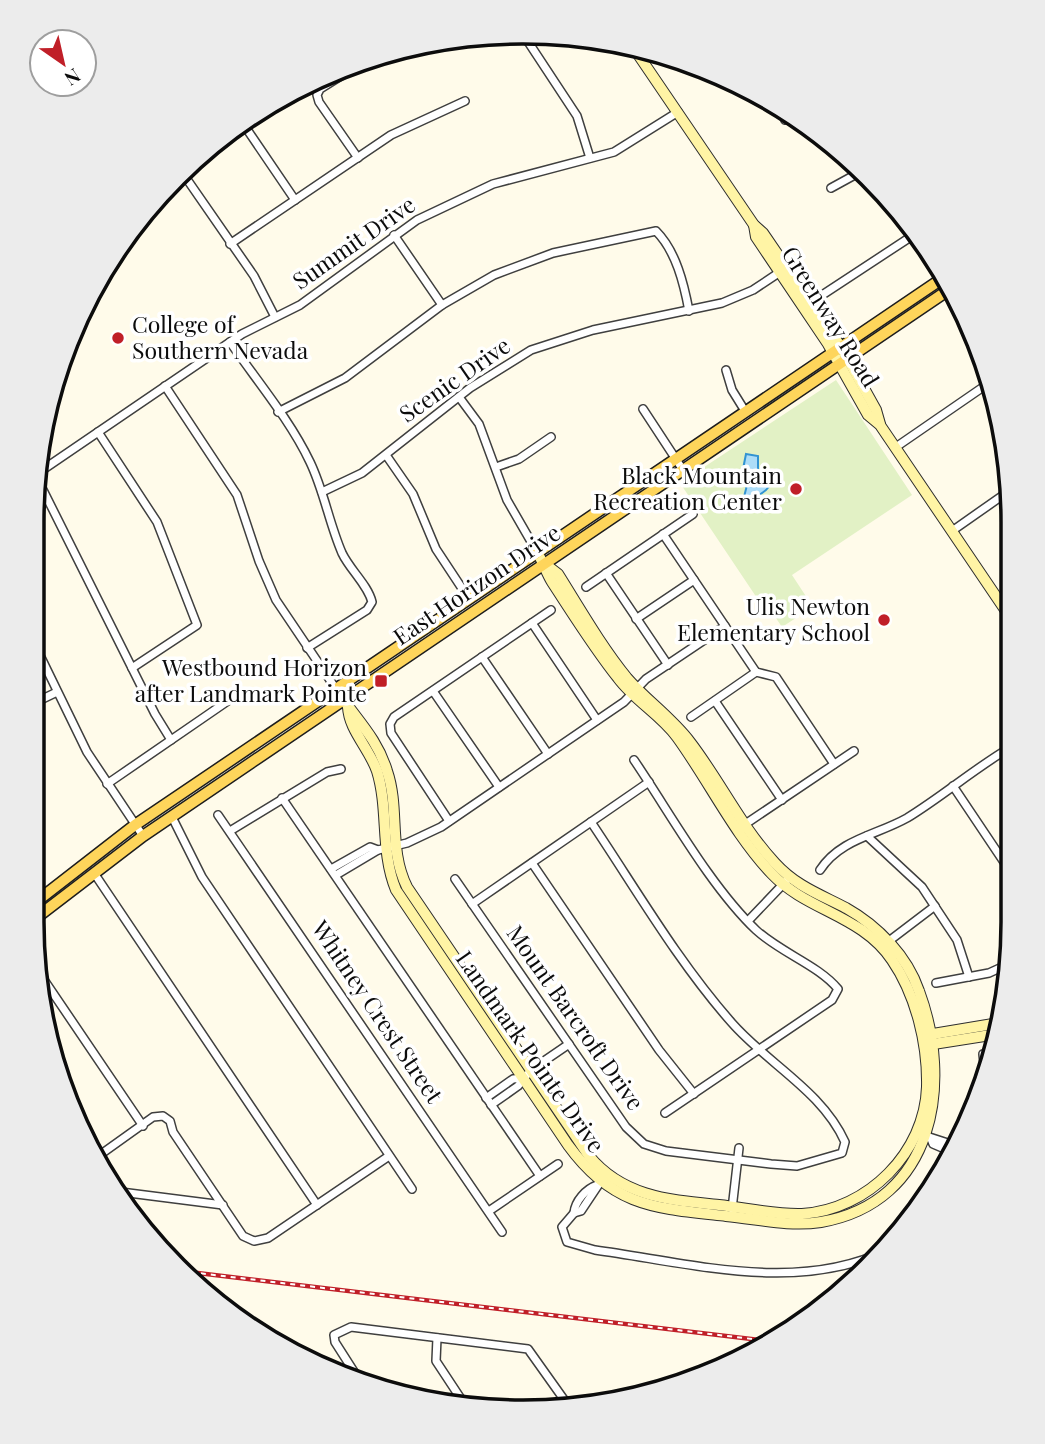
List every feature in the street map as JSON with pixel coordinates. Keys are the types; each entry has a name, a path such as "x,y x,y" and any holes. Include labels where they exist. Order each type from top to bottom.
{"main road":[{"path":"841,355 918,302 928,288 937,282"},
{"name":"East Horizon Drive","path":"44,896 135,825 745,411 943,293"},
{"name":"East Horizon Drive","path":"44,912 143,836 346,703 683,470 841,355"},
{"path":"172,817 176,807 203,787 212,774"}],"street":[{"path":"530,44 577,116 590,159"},
{"name":"Greenway Road","path":"643,59 754,225 763,233 841,355 868,415 880,425 1001,602"},
{"path":"321,88 317,95 319,102 358,158"},
{"path":"230,244 411,124 465,101"},
{"name":"Summit Drive","path":"47,468 230,342 310,299 394,234 448,203 493,184 590,159 625,147 678,112"},
{"path":"248,131 295,200"},
{"path":"831,188 852,176"},
{"path":"188,181 259,284 275,317"},
{"name":"Greenway Road","path":"754,225 756,237 780,272 808,305"},
{"path":"278,412 355,371 442,305 477,284 531,260 647,231 656,231 681,274 689,311"},
{"path":"394,234 442,305"},
{"path":"808,305 906,236"},
{"name":"Scenic Drive","path":"322,492 352,480 500,367 550,343 593,330 689,311 742,296 780,272"},
{"path":"230,342 306,455 341,549 362,586 370,593 372,602 367,610 307,648"},
{"path":"726,370 732,390 745,411"},
{"path":"165,386 237,495 271,589 336,689"},
{"path":"895,447 982,388"},
{"path":"459,397 479,424 510,507 537,552"},
{"path":"643,408 683,470"},
{"path":"98,432 157,522 197,625 132,668"},
{"path":"496,467 519,459 551,437"},
{"path":"386,455 407,484 436,549 469,599"},
{"path":"45,490 132,668 171,740"},
{"path":"952,531 1000,497"},
{"path":"586,587 693,514"},
{"path":"663,534 757,673 776,677 834,764"},
{"name":"Landmark Pointe Drive","path":"336,689 346,703 348,719 377,771 383,797 388,871 400,896 589,1156 601,1180 663,1199 732,1212 802,1214 837,1206 867,1192 924,1136 927,1040 915,980 885,944 786,882 675,734 635,691 618,679 551,579 537,552"},
{"path":"606,573 667,665"},
{"path":"636,619 694,580"},
{"path":"449,821 391,733 390,724 394,717 551,610"},
{"path":"532,623 597,720"},
{"path":"334,872 360,851 370,847 385,848 425,835 449,821 597,720 667,665 725,626"},
{"path":"482,657 548,754"},
{"path":"44,664 87,752 143,836"},
{"path":"691,717 757,673"},
{"path":"433,691 499,787"},
{"path":"44,698 57,692"},
{"path":"107,783 235,696"},
{"path":"715,701 782,800"},
{"path":"743,826 854,751"},
{"path":"820,870 827,859 867,836 907,818 1001,754"},
{"path":"634,760 731,903 775,945 829,978 838,989 832,1000 665,1113"},
{"path":"230,831 282,797 293,794 327,772 341,769"},
{"path":"472,904 649,782"},
{"path":"953,786 1001,858"},
{"path":"282,797 540,1176"},
{"name":"Whitney Crest Street","path":"218,815 502,1232"},
{"path":"172,817 202,877 412,1189"},
{"path":"591,822 694,975 731,1022 758,1050"},
{"path":"867,836 904,868 935,906 957,940 969,977"},
{"path":"532,863 659,1050 694,1094"},
{"path":"94,873 317,1205"},
{"name":"Mount Barcroft Drive","path":"455,879 626,1127 644,1144 666,1151 797,1166 836,1156 845,1147 842,1136 813,1096 758,1050"},
{"path":"748,921 786,882"},
{"path":"885,944 935,906"},
{"path":"936,983 969,977 999,967"},
{"path":"48,986 143,1126"},
{"path":"927,1040 990,1025"},
{"path":"927,1040 987,1035"},
{"path":"488,1101 518,1086 527,1074 569,1044"},
{"path":"104,1153 153,1117 163,1115 170,1121 173,1132 243,1236 254,1241 268,1238 390,1156"},
{"path":"924,1136 947,1142"},
{"path":"924,1136 944,1149"},
{"path":"732,1212 739,1148"},
{"path":"489,1211 558,1164"},
{"path":"601,1180 596,1192 562,1227 562,1234 567,1242 596,1250 745,1270 796,1274 854,1266"},
{"path":"129,1194 223,1205"},
{"path":"352,1369 335,1342 334,1335 351,1327 528,1349 563,1398"},
{"path":"437,1338 436,1361 459,1396"}],"green space":[{"name":"Black Mountain Recreation Center","path":"836,380 912,495 792,575 813,607 782,627 761,596 757,598 680,483"}],"water":[{"path":"746,454 758,456 758,474 774,477 763,493 749,497 744,497 748,481 741,479"}],"railway":[{"path":"198,1273 756,1339"}],"place":[{"name":"College of Southern Nevada","path":"118,338"},
{"name":"Black Mountain Recreation Center","path":"796,489"},
{"name":"Ulis Newton Elementary School","path":"884,620"},
{"name":"Westbound Horizon after Landmark Pointe","path":"381,681"}]}
